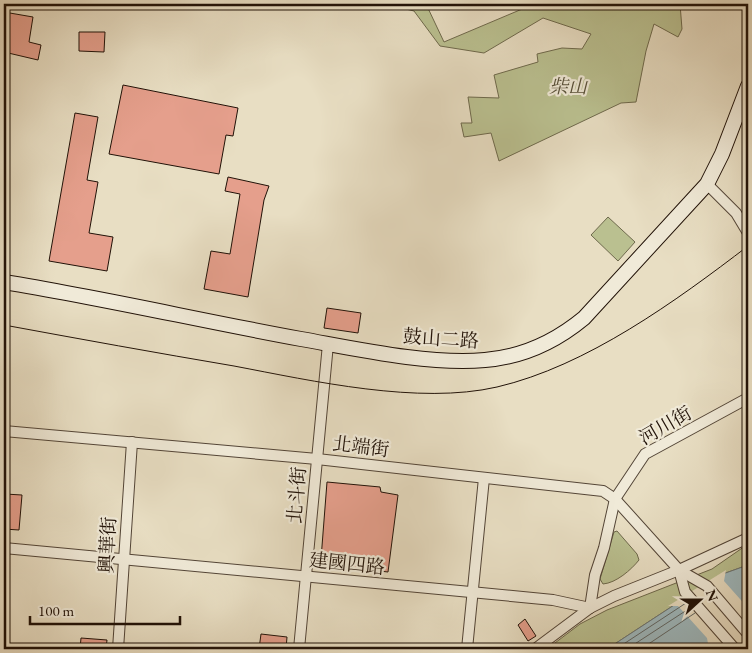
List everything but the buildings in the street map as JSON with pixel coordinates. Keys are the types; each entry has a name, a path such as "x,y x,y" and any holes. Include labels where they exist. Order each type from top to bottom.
{"street":[{"name":"鼓山二路","path":"4,282 328,344 453,361 506,357 547,344 566,333 584,318 707,184 722,154 748,86"},
{"path":"707,184 736,213 748,233"},
{"name":"北斗街","path":"299,649 328,344"},
{"name":"河川街","path":"615,499 644,454 748,398"},
{"name":"北端街","path":"4,431 317,459 602,491 615,499 679,570"},
{"name":"興華街","path":"118,649 132,442"},
{"path":"467,649 471,592 484,478"},
{"path":"590,608 595,575 604,548 615,499"},
{"path":"535,649 590,608 748,538"},
{"name":"建國四路","path":"4,548 553,600 590,608"},
{"path":"679,570 707,586 748,634"},
{"path":"679,570 688,595 735,649"}],"green space":[{"name":"柴山","path":"386,4 426,4 444,42 534,4 680,4 682,29 678,37 654,24 646,51 636,102 621,103 499,161 491,133 464,137 461,123 472,123 468,97 499,98 494,75 538,62 537,54 562,48 582,49 591,34 543,18 484,53 440,46 414,11"},
{"path":"608,217 635,242 618,261 591,235"},
{"path":"617,531 637,554 639,560 623,575 603,584 600,579 614,532"},
{"path":"748,544 748,565 720,575 607,649 547,649 580,624 607,610 712,569"}],"water":[{"path":"748,565 748,649 607,649 720,575"}],"pier":[{"path":"726,570 724,581 748,608 748,649 709,649 707,638 678,606 668,606"}],"tram line":[{"path":"4,325 331,384 400,392 467,392 497,387 531,377 597,348 661,309 748,246"}]}
